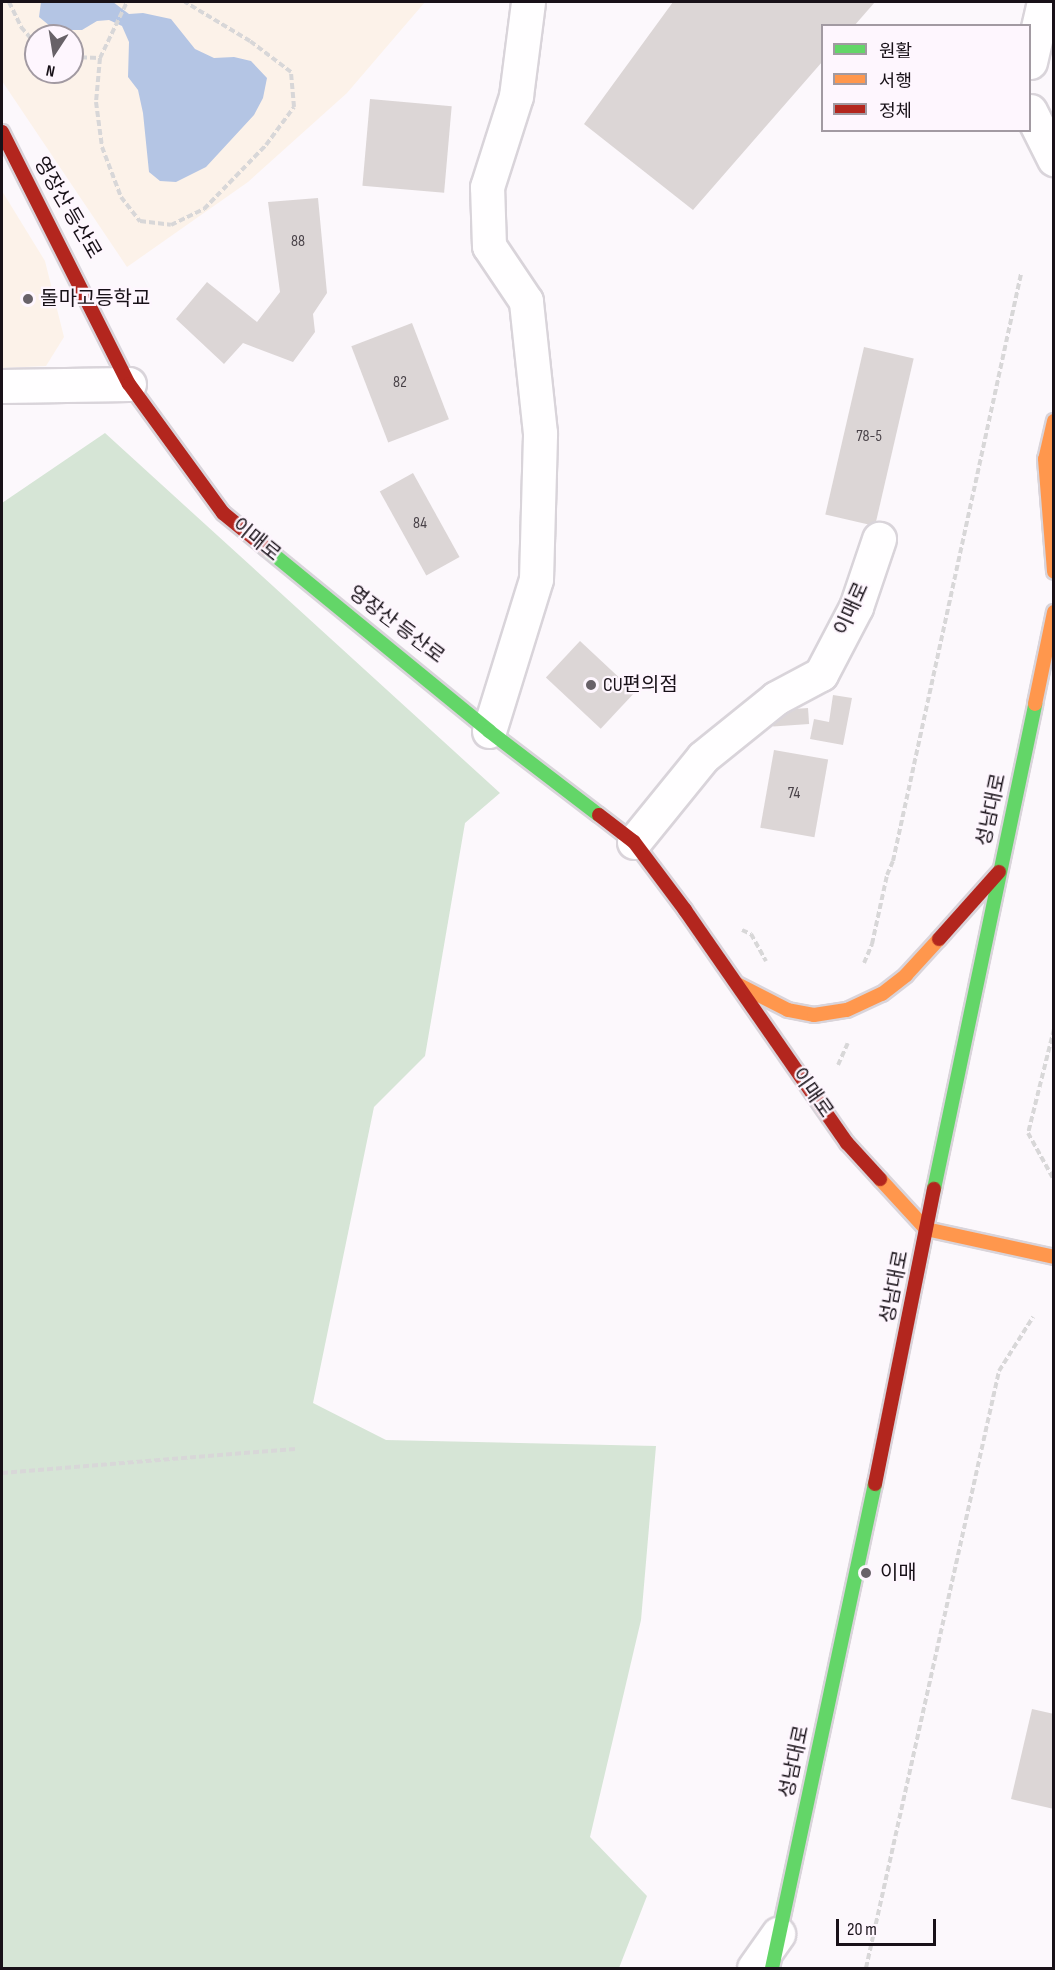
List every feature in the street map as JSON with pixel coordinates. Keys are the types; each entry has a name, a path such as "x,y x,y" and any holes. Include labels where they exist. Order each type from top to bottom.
{"main road":[{"name":"이매로","path":"2,132 56,235 102,334 129,384 222,513 489,731 634,842 737,984 847,1143 926,1229"},
{"path":"1053,421 1045,459 1053,572"},
{"name":"성남대로","path":"772,1968 901,1359 1053,612"},
{"path":"737,984 788,1010 814,1015 847,1010 882,994 906,975 1000,870"},
{"path":"926,1229 1053,1257"}],"street":[{"path":"489,731 536,579 540,433 526,301 489,246 487,187 516,96 528,2"},
{"path":"1031,54 1044,2"},
{"path":"1031,115 1053,159"},
{"path":"2,386 129,384"},
{"name":"이매로","path":"634,842 703,757 776,698 821,674 856,607 879,539"},
{"path":"754,1968 778,1934"}],"path":[{"path":"9,2 24,30"},
{"path":"127,2 100,58 96,102 102,147 121,197 140,221 171,225 204,209 266,145 294,108 291,72 250,41 185,2"},
{"path":"84,57 100,58"},
{"path":"838,1065 855,1030 842,996 858,978 872,944 887,875 893,861 1021,274"},
{"path":"740,929 751,934 772,971"},
{"path":"1053,1029 1028,1133 1053,1180"},
{"path":"866,1968 999,1371 1033,1317"},
{"path":"2,1473 295,1449"}],"shaded area":[{"path":"2,2 425,2 347,93 248,182 127,267 2,81"},
{"name":"돌마고등학교","path":"2,191 45,261 64,337 46,366 2,368"}],"green space":[{"path":"105,433 500,793 465,823 425,1056 374,1107 313,1403 386,1440 656,1446 641,1620 590,1837 647,1896 619,1968 2,1968 2,503"}],"water":[{"path":"41,2 113,2 129,14 143,13 171,19 195,49 214,58 234,57 251,61 267,78 263,98 254,115 206,167 176,182 160,181 149,172 143,113 138,90 128,77 129,42 122,26 109,20 97,21 84,29 84,24 48,24 39,17"}],"building":[{"path":"673,2 875,2 856,24 821,24 821,63 693,210 584,124"},
{"path":"370,99 452,106 444,193 362,186"},
{"path":"318,198 327,293 313,314 315,332 293,362 243,343 224,364 176,319 207,282 257,322 280,292 268,202"},
{"path":"412,323 449,419 388,442 351,346"},
{"path":"864,347 914,358 875,526 825,515"},
{"path":"413,473 460,557 426,575 380,491"},
{"name":"CU편의점","path":"580,641 635,692 601,729 546,678"},
{"path":"833,695 852,698 843,745 810,739 814,719 829,722"},
{"path":"808,708 809,724 773,726 772,711"},
{"path":"774,750 828,760 814,837 760,828"},
{"path":"1032,1709 1054,1714 1054,1809 1011,1799"}],"traffic: fast":[{"path":"267,549 489,731 599,815"},
{"path":"934,1189 1035,704"},
{"path":"772,1968 875,1484"}],"traffic: slow":[{"path":"1054,421 1045,459 1054,572"},
{"path":"1035,704 1054,612"},
{"path":"737,984 788,1010 814,1015 847,1010 882,994 906,975 939,939"},
{"path":"880,1179 926,1229 1054,1257"}],"traffic: jam":[{"path":"2,132 129,384 223,513 267,549"},
{"path":"599,815 634,842 685,910 847,1143 880,1179"},
{"path":"939,939 999,872"},
{"path":"875,1484 934,1189"}],"place":[{"name":"돌마고등학교","path":"28,299"},
{"name":"CU편의점","path":"591,685"},
{"name":"이매","path":"866,1573"}]}
